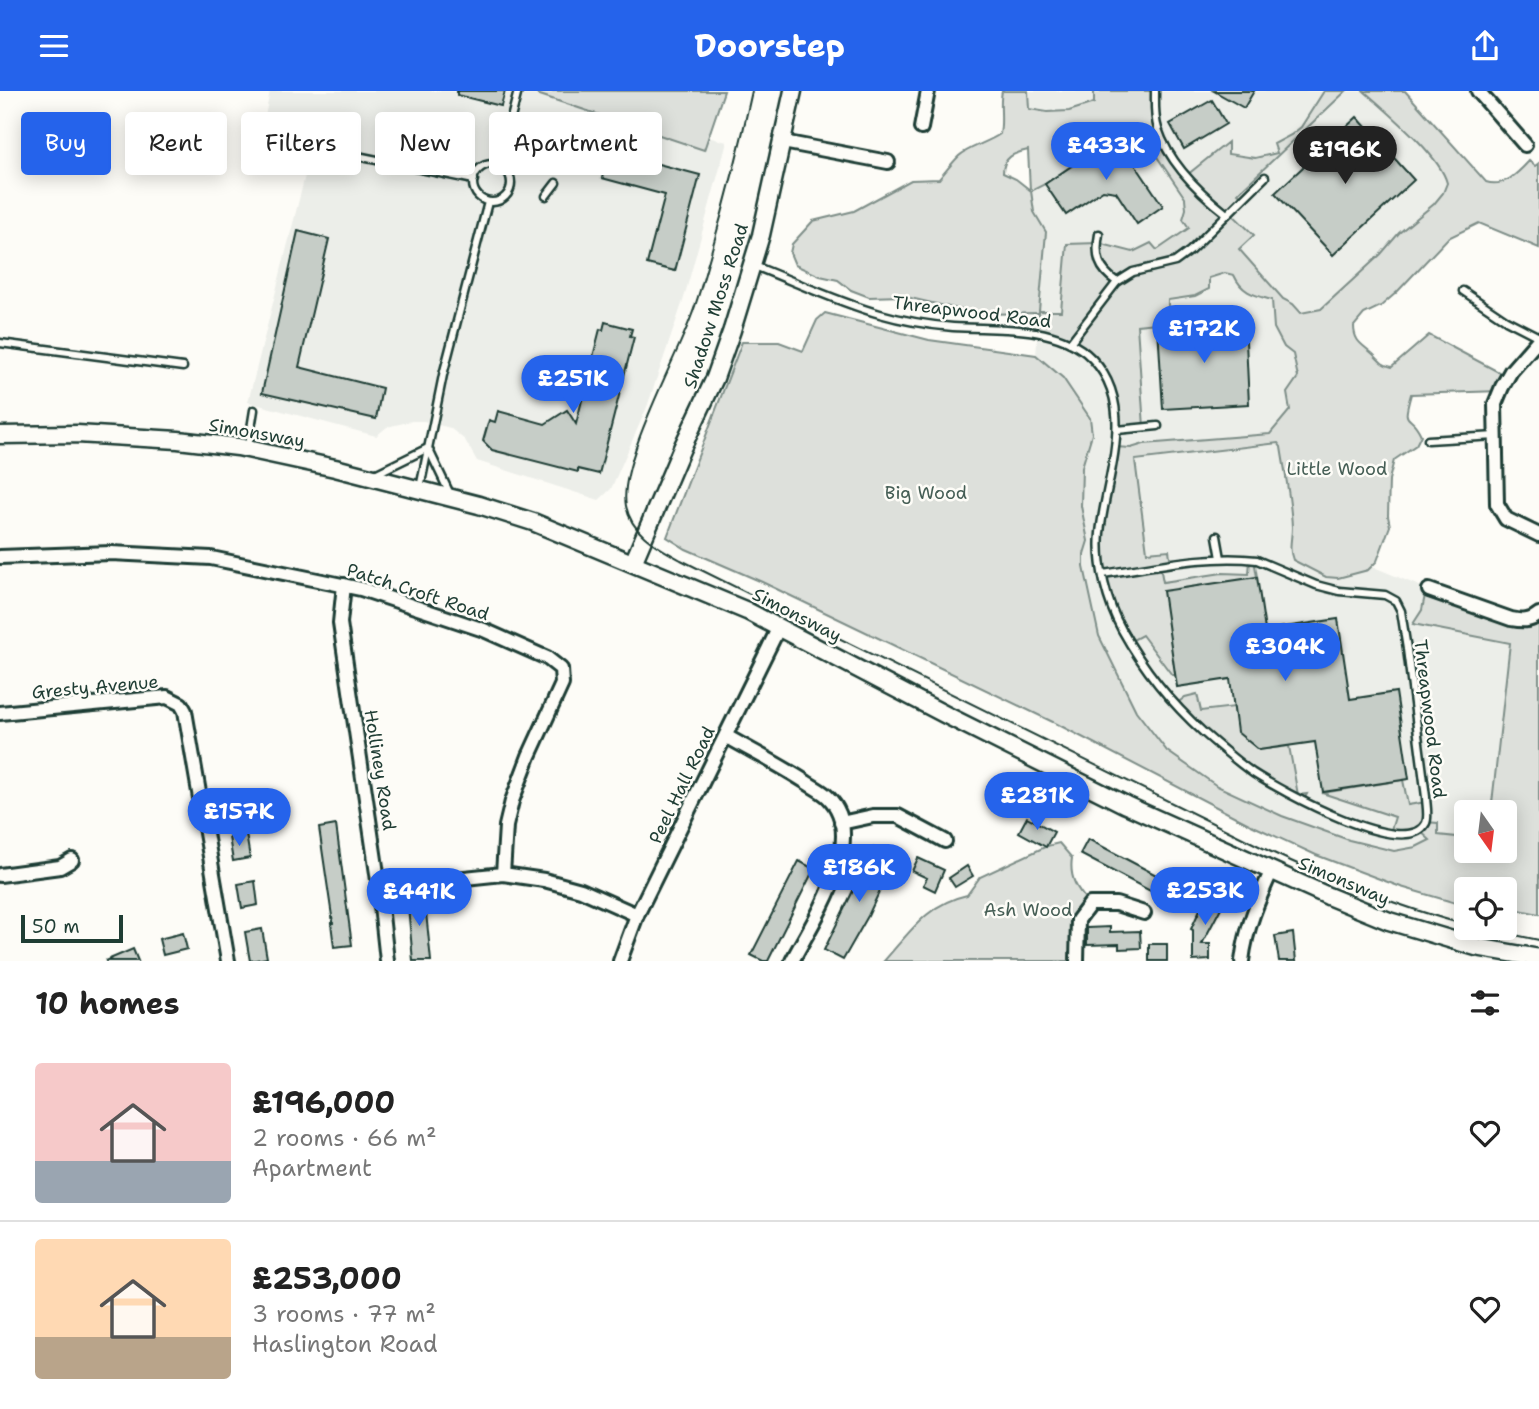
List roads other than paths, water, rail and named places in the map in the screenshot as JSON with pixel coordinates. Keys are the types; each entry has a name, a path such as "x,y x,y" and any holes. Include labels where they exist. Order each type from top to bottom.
{"street":[{"name":"Shadow Moss Road","path":"633,563 715,378 761,236 793,91"},
{"path":"921,128 929,91"},
{"path":"1478,91 1525,145"},
{"path":"783,142 888,162"},
{"path":"1539,338 1502,387 1495,404 1497,497 1500,511 1506,519 1539,535"},
{"name":"Simonsway","path":"0,435 77,433 178,440 247,449 452,498 533,523 779,627 1126,805 1389,921 1476,954 1539,958"},
{"name":"Patch Croft Road","path":"0,557 111,553 211,558 344,585 484,630 547,658 561,670 562,684 512,801 506,826 503,874"},
{"name":"Holliney Road","path":"344,585 341,622 387,961"},
{"path":"1429,590 1511,619 1523,621 1539,614"},
{"name":"Peel Hall Road","path":"620,961 637,915 779,627"},
{"name":"Gresty Avenue","path":"0,713 167,698 181,704 185,712 228,961"},
{"path":"726,736 829,798 841,818 843,853 829,890 792,961"},
{"path":"841,823 873,816 898,816 945,841"},
{"path":"0,874 60,867 72,859"},
{"path":"1242,961 1244,942 1256,903 1272,870"},
{"path":"379,887 503,874 544,880 581,890 637,915"},
{"path":"1077,961 1078,920 1090,904 1116,904 1144,913"}],"lane":[{"path":"513,112 518,91"},
{"path":"1155,91 1158,129 1168,151 1186,175 1227,215"},
{"path":"361,157 474,180"},
{"path":"488,202 476,192 474,180 478,170 489,166"},
{"path":"488,202 505,197 511,187 509,175"},
{"name":"Threapwood Road","path":"1070,343 1117,282 1133,272 1175,263 1265,177"},
{"path":"546,196 556,183"},
{"path":"420,490 443,375 488,202"},
{"path":"1099,234 1096,252 1099,264 1103,271 1117,282"},
{"name":"Threapwood Road","path":"751,264 881,314 950,327 1051,335 1085,353 1105,378 1116,408 1116,430 1100,534 1103,574 1114,610 1129,642 1175,705 1214,743 1252,772 1307,804 1345,820 1398,835 1409,835 1423,826 1427,816 1426,797 1407,649 1401,611 1396,601 1385,595 1339,591 1316,585 1257,559 1221,558 1103,574"},
{"path":"1463,291 1539,338"},
{"path":"0,343 183,367"},
{"path":"247,449 254,410"},
{"path":"1116,430 1158,426"},
{"path":"1428,440 1496,436"},
{"path":"368,477 428,447"},
{"path":"428,447 452,498"},
{"path":"1217,536 1221,558"}],"tram line":[{"path":"752,91 727,194 696,302 639,439 631,465 626,488 626,506 634,525 655,545 681,560 1265,849 1364,891 1454,921"},
{"path":"1517,935 1539,940"}],"park label":[{"name":"Little Wood","path":"1337,469"},
{"name":"Big Wood","path":"926,493"},
{"name":"Ash Wood","path":"1028,910"}]}
